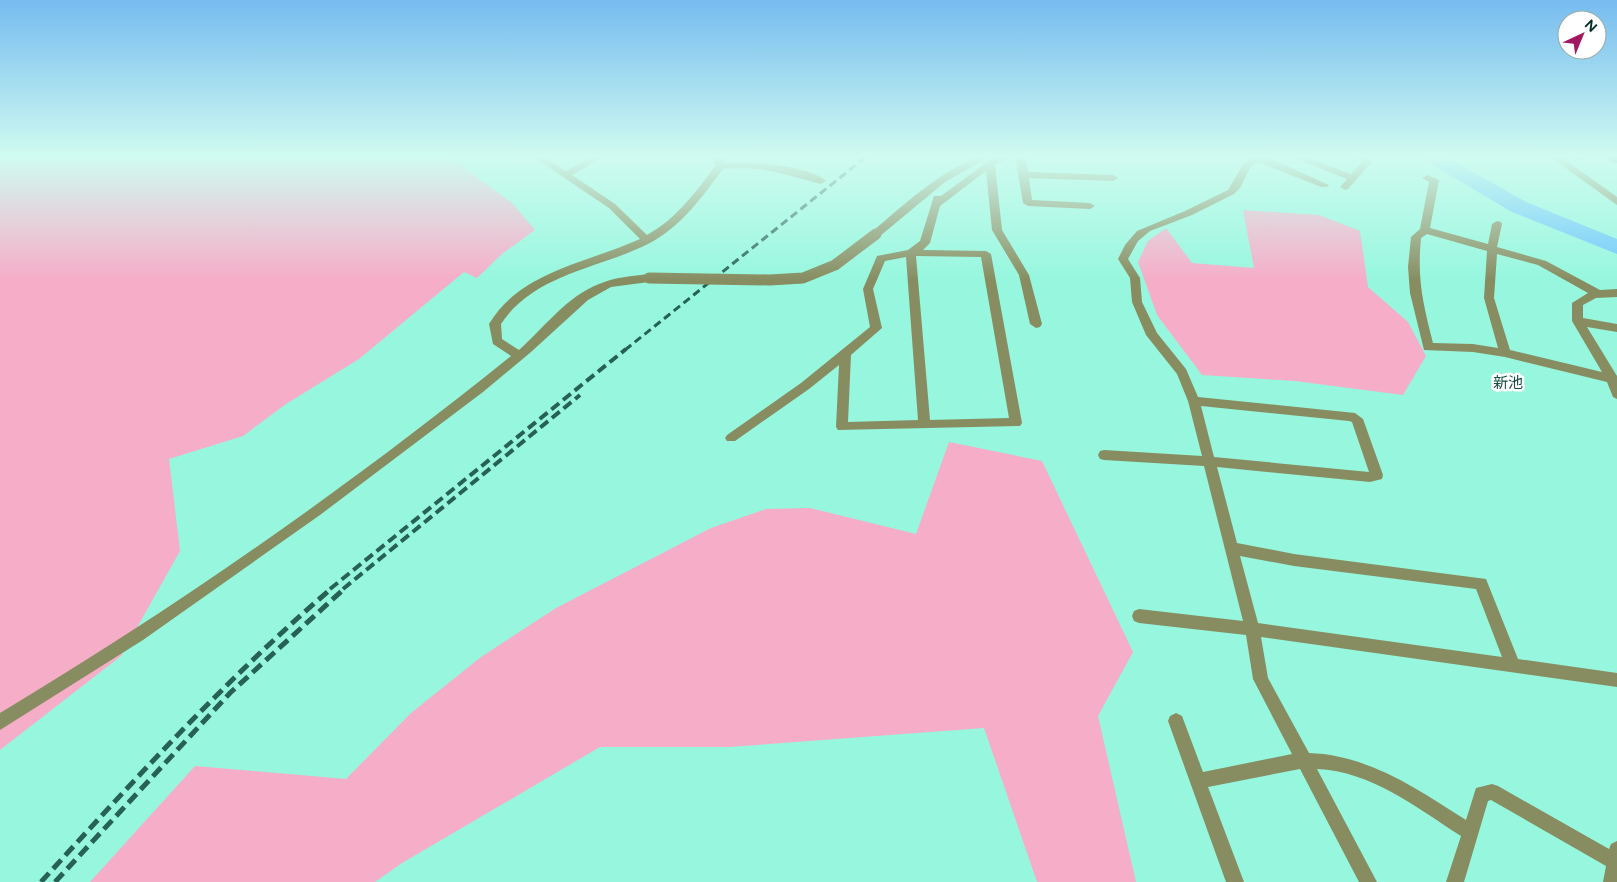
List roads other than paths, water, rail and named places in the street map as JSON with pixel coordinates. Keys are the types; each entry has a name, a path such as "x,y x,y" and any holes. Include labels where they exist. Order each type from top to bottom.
{"street":[{"path":"599,197 612,206 646,240"},
{"path":"519,356 498,340 495,324 509,302 559,275 646,240 684,214 695,197"},
{"path":"0,722 82,673 289,531 519,356 566,311 596,290 622,281 649,278 770,280 804,278 836,264 876,234 919,197"},
{"path":"911,253 925,243 937,197"},
{"path":"936,204 944,197"},
{"path":"993,197 997,230 1024,276 1036,324"},
{"path":"1027,197 1028,203 1090,206"},
{"path":"1220,197 1182,216 1149,226 1131,240 1123,259 1135,278 1137,302 1152,335 1182,372 1194,401 1252,629 1261,679 1368,882"},
{"path":"1431,197 1425,230 1416,237 1413,267 1415,293 1428,347 1473,348 1505,353 1614,379"},
{"path":"1497,224 1492,248 1489,298 1505,353"},
{"path":"1425,230 1542,263 1598,294"},
{"path":"911,253 924,425"},
{"path":"731,438 805,386 876,328 868,289 882,258 911,253 986,254 1016,423 842,427 846,353"},
{"path":"1617,293 1598,294 1577,303 1578,321 1614,379 1617,394"},
{"path":"1578,321 1617,328"},
{"path":"1104,455 1208,461 1370,477 1377,475 1357,419 1351,416 1194,401"},
{"path":"1230,548 1294,560 1481,583 1512,666"},
{"path":"1139,616 1252,629 1617,680"},
{"path":"1176,721 1235,882"},
{"path":"1198,781 1304,761 1348,765 1378,776 1470,832"},
{"path":"1455,882 1482,794 1492,792 1616,856 1612,882"}],"waterway":[{"path":"1502,197 1519,207 1617,247"}],"railway":[{"path":"625,350 816,197"},
{"path":"330,589 626,349"},
{"path":"343,589 580,395"},
{"path":"41,882 182,730 293,622 332,588"},
{"path":"55,882 230,693 345,588"}],"district":[{"name":"新池","path":"1508,383"}]}
